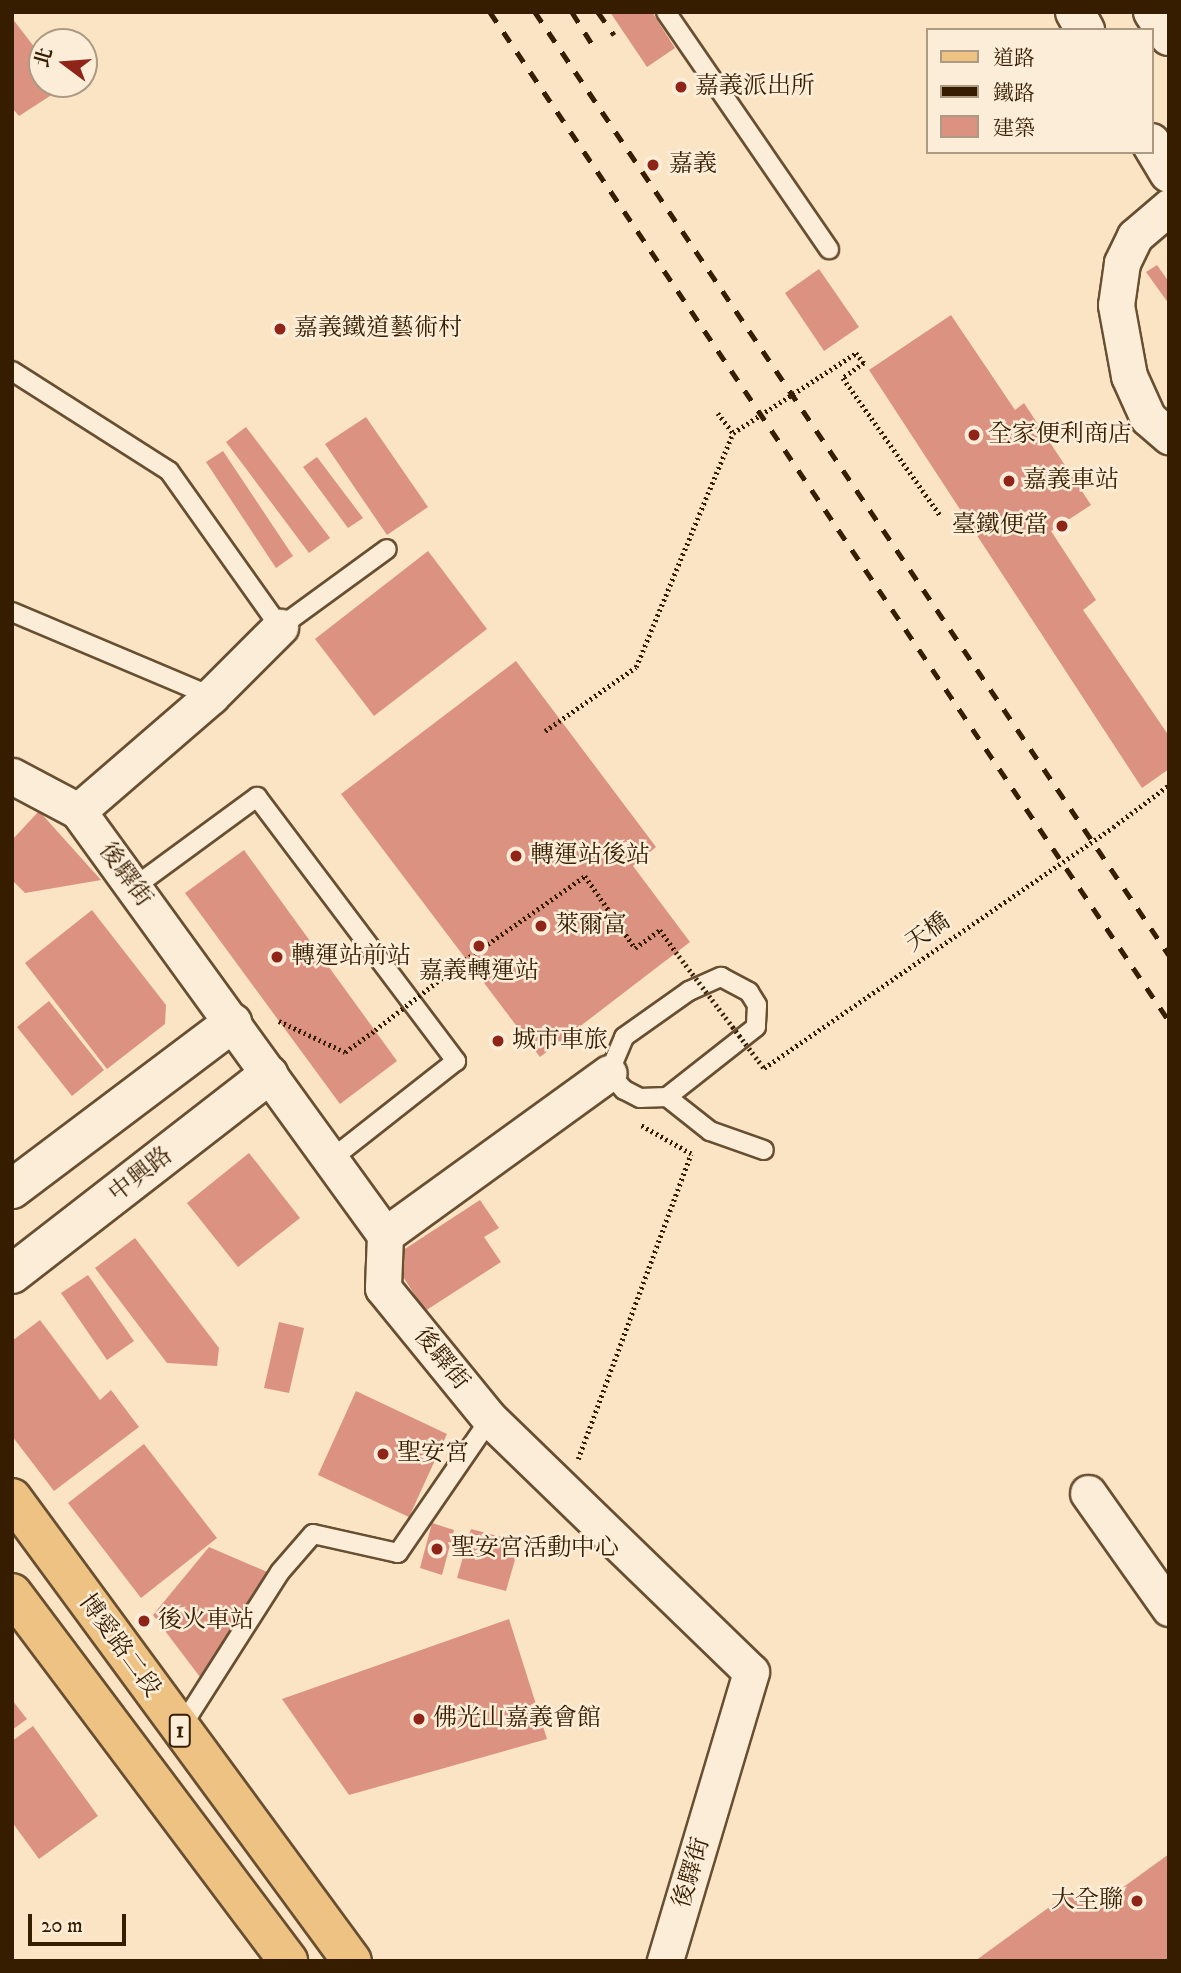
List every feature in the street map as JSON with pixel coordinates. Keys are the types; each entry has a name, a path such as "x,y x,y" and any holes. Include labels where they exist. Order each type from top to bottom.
{"main road":[{"name":"博愛路二段","path":"12,1498 352,1961"},
{"name":"1","path":"12,1594 288,1961"}],"street":[{"path":"1075,12 1085,28"},
{"path":"1153,12 1169,36"},
{"path":"1153,146 1169,173"},
{"path":"1169,206 1135,236 1122,263 1116,305 1129,376 1148,418 1169,436"},
{"path":"78,811 211,696 280,627"},
{"name":"後驛街","path":"12,776 78,811 385,1235 383,1288 490,1419 751,1672 665,1961"},
{"path":"12,1189 232,1023"},
{"path":"385,1235 608,1073"},
{"name":"中興路","path":"12,1274 269,1075"},
{"path":"1088,1493 1169,1608"}],"lane":[{"path":"666,12 829,249"},
{"path":"12,371 169,471 280,627 387,549"},
{"path":"12,612 211,696"},
{"path":"134,888 257,797 457,1061 330,1160"},
{"path":"720,977 737,981 757,1005 756,1027 667,1097 640,1098 608,1073 624,1037 656,1014 720,977"},
{"path":"667,1097 710,1130 764,1150"},
{"path":"180,1730 280,1572 313,1534 398,1553 490,1419"}],"path":[{"path":"545,732 636,667 733,433 856,353 864,363 844,378 940,515"},
{"path":"718,413 733,433"},
{"name":"天橋","path":"279,1027 279,1021 345,1052 465,960 585,876 635,948 660,930 764,1068 1113,827 1169,785"},
{"path":"565,1492 691,1154 630,1119"}],"building":[{"path":"610,12 652,12 675,48 647,67"},
{"path":"12,18 28,39 28,98 47,98 19,116 12,108"},
{"path":"1157,265 1169,282 1169,304 1146,272"},
{"path":"819,269 859,327 824,351 785,293"},
{"name":"嘉義車站","path":"951,315 1015,410 1024,403 1091,505 1051,531 1096,600 1083,610 1169,736 1169,769 1142,788 869,370"},
{"path":"366,417 428,507 387,535 325,444"},
{"path":"246,427 330,538 309,553 226,442"},
{"path":"223,451 293,556 276,568 206,462"},
{"path":"317,457 363,518 348,528 303,467"},
{"path":"428,551 487,629 374,716 315,639"},
{"name":"轉運站後站","path":"516,661 656,847 633,866 690,942 540,1057 341,794"},
{"path":"39,811 101,880 25,893 12,880 12,840"},
{"name":"轉運站前站","path":"244,850 397,1061 340,1104 185,893"},
{"path":"92,910 166,1005 165,1024 107,1069 25,963"},
{"path":"49,1001 104,1070 72,1096 17,1027"},
{"path":"249,1153 300,1218 238,1267 187,1203"},
{"path":"480,1200 499,1228 484,1237 501,1262 425,1311 391,1258"},
{"path":"135,1238 219,1348 217,1366 167,1363 95,1268"},
{"path":"88,1275 134,1341 107,1360 61,1293"},
{"path":"40,1320 100,1400 111,1390 139,1427 54,1491 12,1436 12,1341"},
{"path":"279,1322 304,1328 289,1393 264,1388"},
{"name":"聖安宮","path":"356,1391 447,1434 409,1517 318,1475"},
{"path":"144,1444 217,1538 141,1598 68,1503"},
{"name":"聖安宮活動中心","path":"432,1523 454,1530 442,1575 420,1568"},
{"path":"471,1529 520,1542 506,1591 457,1578"},
{"path":"209,1547 272,1574 200,1677 153,1615"},
{"name":"佛光山嘉義會館","path":"509,1619 547,1739 349,1795 282,1699"},
{"path":"12,1700 27,1719 12,1730"},
{"path":"33,1726 98,1816 39,1859 12,1822 12,1741"},
{"name":"大全聯","path":"1169,1854 1169,1961 975,1961 1073,1890 1089,1912"}],"railway":[{"path":"490,12 1169,1021"},
{"path":"535,12 1169,955"},
{"path":"572,12 593,45"},
{"path":"598,12 614,35"}],"place":[{"name":"嘉義派出所","path":"681,87"},
{"name":"嘉義","path":"653,165"},
{"name":"嘉義鐵道藝術村","path":"280,329"},
{"name":"全家便利商店","path":"974,435"},
{"name":"嘉義車站","path":"1009,481"},
{"name":"臺鐵便當","path":"1062,526"},
{"name":"轉運站後站","path":"516,856"},
{"name":"萊爾富","path":"541,926"},
{"name":"嘉義轉運站","path":"479,946"},
{"name":"轉運站前站","path":"277,957"},
{"name":"城市車旅","path":"498,1041"},
{"name":"聖安宮","path":"383,1454"},
{"name":"聖安宮活動中心","path":"437,1549"},
{"name":"後火車站","path":"144,1621"},
{"name":"佛光山嘉義會館","path":"419,1719"},
{"name":"大全聯","path":"1137,1901"}]}
